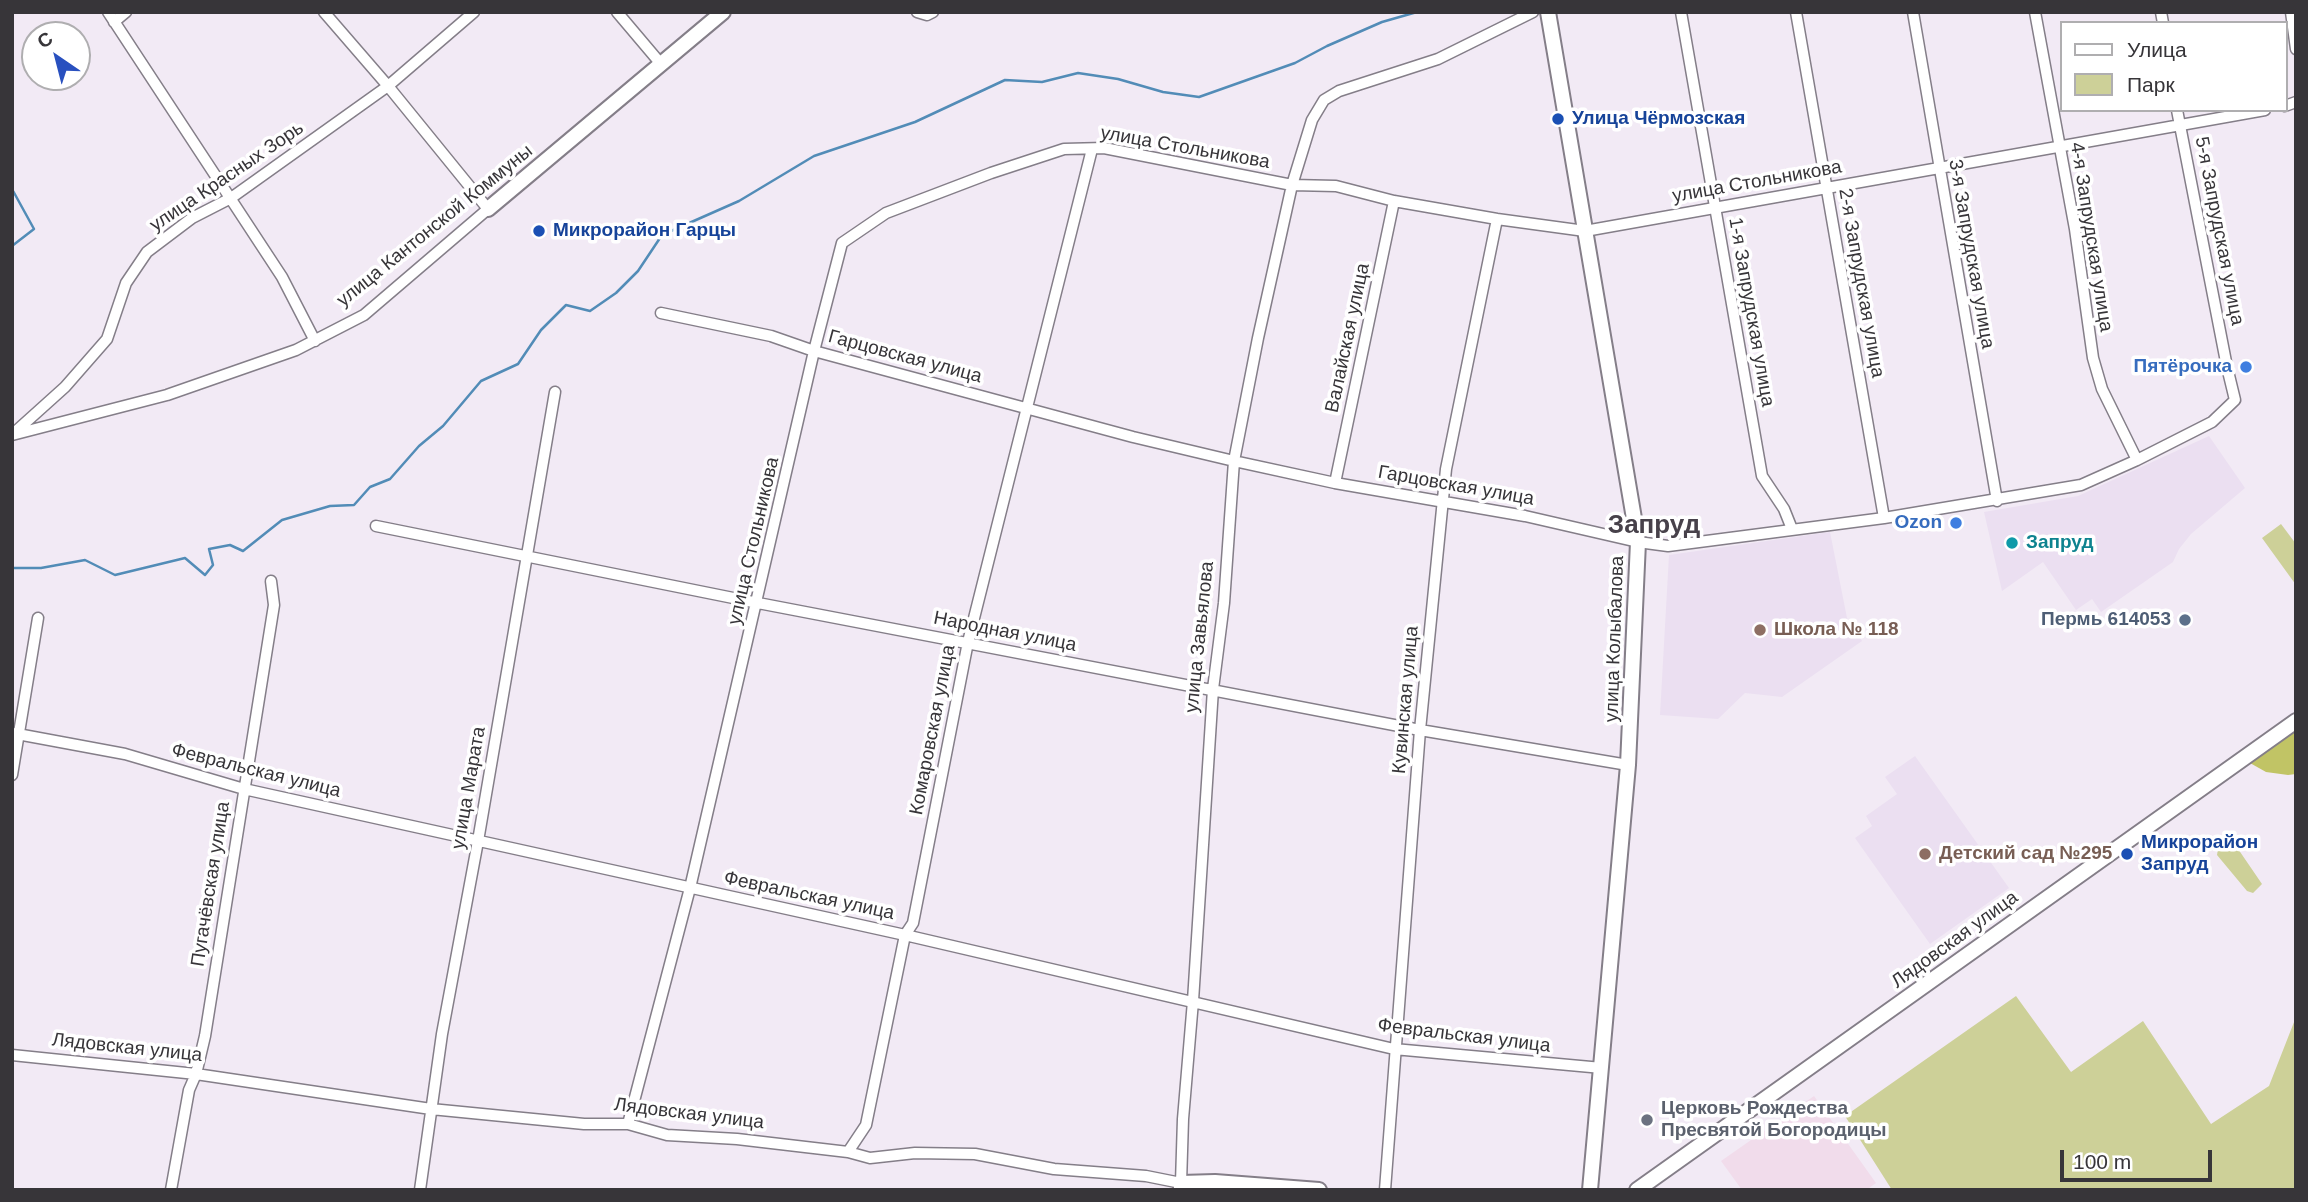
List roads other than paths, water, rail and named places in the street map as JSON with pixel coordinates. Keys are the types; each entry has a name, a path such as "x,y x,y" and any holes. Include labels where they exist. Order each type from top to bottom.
{"street":[{"path":"108,12 282,276 315,341"},
{"path":"114,22 126,12"},
{"path":"324,12 488,209"},
{"name":"улица Красных Зорь","path":"12,435 65,387 107,339 126,283 147,252 192,218 231,198 388,86 474,12"},
{"path":"617,12 661,64"},
{"name":"улица Кантонской Коммуны","path":"12,435 167,395 296,350 364,315 723,12"},
{"path":"917,12 927,15 933,12"},
{"name":"улица Завьялова","path":"1181,1186 1183,1119 1213,689 1224,603 1234,461 1292,185 1312,120 1324,100 1339,90 1437,59 1533,12"},
{"name":"улица Колыбалова","path":"1548,12 1638,542 1628,765 1590,1190"},
{"name":"1-я Запрудская улица","path":"1681,12 1762,476 1784,509 1791,529"},
{"name":"2-я Запрудская улица","path":"1796,12 1884,518"},
{"name":"3-я Запрудская улица","path":"1913,12 1997,500"},
{"name":"4-я Запрудская улица","path":"2035,12 2075,229 2093,358 2102,389 2137,460"},
{"path":"2291,12 2296,49"},
{"name":"5-я Запрудская улица","path":"2178,112 2235,400"},
{"name":"улица Стольникова","path":"628,1124 691,888 814,351 842,243 886,213 979,177 1064,149 1104,148 1292,185 1336,186 1394,201 1585,231 2255,112"},
{"name":"Комаровская улица","path":"848,1152 866,1125 905,935 913,923 968,642 1091,149"},
{"name":"Валайская улица","path":"1335,483 1394,201"},
{"name":"Кувинская улица","path":"1385,1190 1420,730 1446,469 1497,219"},
{"name":"Гарцовская улица","path":"661,313 771,336 814,351 1133,437 1234,461 1335,483 1525,516 1638,542 1668,546 1884,518 2074,487 2137,460 2212,422 2235,400"},
{"name":"улица Марата","path":"420,1190 442,1034 555,392"},
{"name":"Народная улица","path":"376,526 758,603 1420,730 1628,765"},
{"name":"Пугачёвская улица","path":"171,1190 189,1090 196,1074 205,1036 274,605 271,581"},
{"path":"12,775 15,734 38,618"},
{"name":"Лядовская улица","path":"1637,1190 2296,721"},
{"name":"Февральская улица","path":"15,734 125,754 244,789 905,935 1394,1049 1602,1068"},
{"name":"Лядовская улица","path":"12,1055 196,1074 431,1109 584,1124 628,1124 667,1135 737,1139 848,1152 870,1158 915,1153 975,1154 1054,1169 1146,1176 1181,1186 1215,1182 1319,1190"}],"waterway":[{"path":"12,568 41,568 85,560 115,575 185,558 205,575 213,565 209,549 230,545 243,551 282,520 330,506 354,505 370,487 390,479 419,446 443,426 481,381 518,364 541,330 566,305 590,311 616,293 638,271 662,235 739,201 814,156 915,122 1005,80 1042,82 1078,73 1199,97 1295,63 1382,22 1417,12"},
{"path":"12,189 34,229 12,246"}],"place":[{"name":"Улица Чёрмозская","path":"1558,119"},
{"name":"Микрорайон Гарцы","path":"539,231"},
{"name":"Пятёрочка","path":"2246,367"},
{"name":"Ozon","path":"1956,523"},
{"name":"Запруд","path":"2012,543"},
{"name":"Пермь 614053","path":"2185,620"},
{"name":"Школа № 118","path":"1760,630"},
{"name":"Детский сад №295","path":"1925,854"},
{"name":"Микрорайон Запруд","path":"2127,854"},
{"name":"Церковь Рождества Пресвятой Богородицы","path":"1647,1120"}],"district":[{"name":"Запруд","path":"1654,526"}]}
